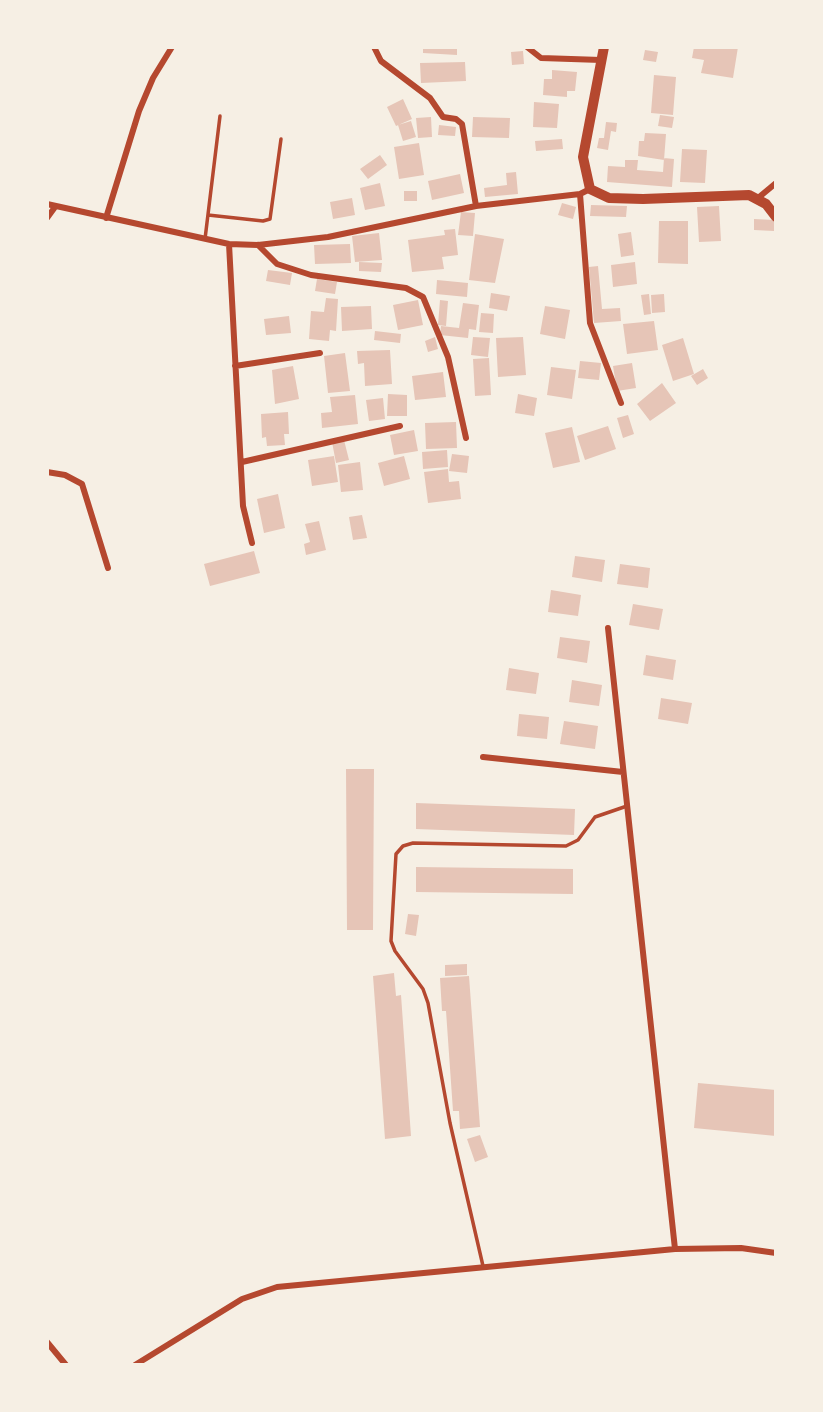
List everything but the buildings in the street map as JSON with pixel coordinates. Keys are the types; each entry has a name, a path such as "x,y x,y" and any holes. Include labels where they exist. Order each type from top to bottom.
{"main road":[{"path":"604,47 583,157 585,191 609,198 667,198 738,193 758,198 776,216"}],"street":[{"path":"106,218 139,111 153,78 172,47"},
{"path":"374,47 381,61 430,98 443,117 456,119 462,124 476,206"},
{"path":"527,47 541,58 601,60"},
{"path":"758,198 776,183"},
{"path":"47,204 229,244 258,245 328,237 476,206 585,191 590,323 621,403"},
{"path":"47,218 55,207"},
{"path":"229,244 243,506 252,543"},
{"path":"258,245 277,264 311,275 406,289 423,297 448,357 466,438"},
{"path":"235,366 320,353"},
{"path":"242,461 400,426"},
{"path":"47,472 65,475 82,484 108,568"},
{"path":"608,628 675,1249"},
{"path":"483,757 623,772"},
{"path":"135,1365 243,1298 277,1286 675,1249 741,1248 776,1252"},
{"path":"47,1342 66,1365"}],"lane":[{"path":"205,239 220,116"},
{"path":"208,215 263,221 270,219 281,139"},
{"path":"482,1266 450,1123 428,1003 423,989 395,951 391,941 396,854 403,846 413,843 566,846 578,840 595,817 627,807"}]}
